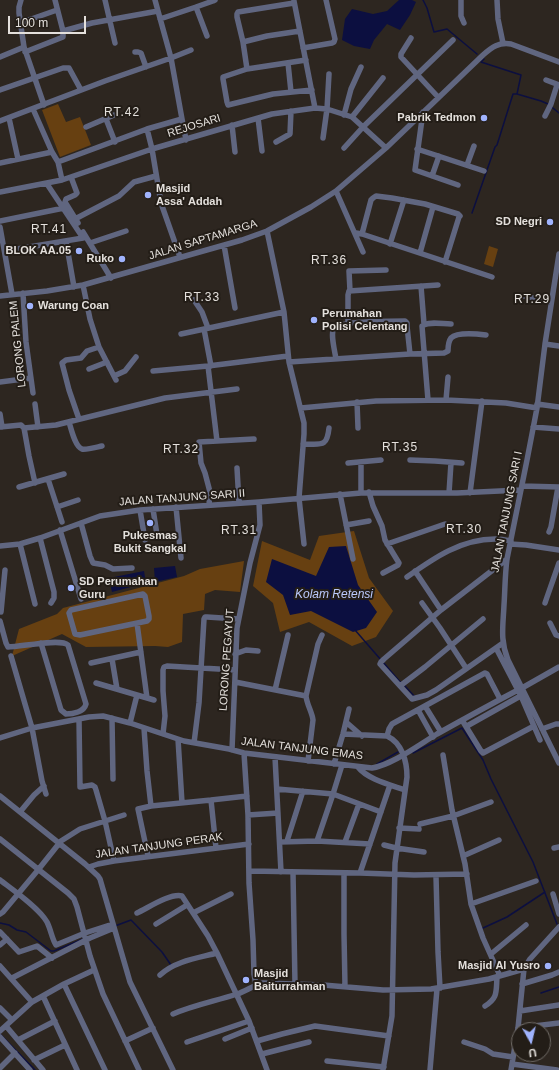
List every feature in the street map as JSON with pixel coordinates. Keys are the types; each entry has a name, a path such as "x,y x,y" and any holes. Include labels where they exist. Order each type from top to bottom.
{"street":[{"path":"21,0 19,10 24,49 44,105"},
{"path":"0,57 62,38 64,31 55,0"},
{"path":"105,0 115,43"},
{"path":"156,0 171,58 186,140"},
{"path":"160,19 215,0"},
{"path":"303,48 334,42 335,38 326,0"},
{"path":"461,0 461,16 464,23"},
{"path":"497,0 498,19 503,43 515,45 559,62"},
{"path":"248,69 237,13 294,1 315,108"},
{"path":"196,7 207,36"},
{"path":"20,23 57,10"},
{"path":"64,31 87,24 158,11"},
{"path":"243,42 267,36 300,31"},
{"path":"411,38 401,54 402,59 438,97"},
{"path":"344,148 363,127 453,40"},
{"name":"JALAN SAPTAMARGA","path":"0,296 47,291 83,285 242,240 268,231 311,208 336,191 386,148 492,47 503,43"},
{"path":"0,121 191,50"},
{"path":"135,52 140,53 146,67"},
{"path":"306,60 248,69 223,77 223,79 228,104 230,105 267,96 312,90"},
{"path":"288,63 292,92"},
{"path":"344,115 351,89 360,67"},
{"path":"0,90 63,68 68,68 81,90"},
{"path":"323,138 327,109 329,74"},
{"path":"352,117 383,78"},
{"path":"545,116 558,85 546,80"},
{"name":"REJOSARI","path":"0,192 62,180 152,149 272,114 315,108 327,109 352,117 386,148"},
{"path":"33,109 58,162 62,180"},
{"path":"276,142 290,134 291,111"},
{"path":"423,112 415,170 458,185"},
{"path":"86,127 114,114"},
{"path":"9,118 18,159"},
{"path":"258,118 262,151"},
{"path":"106,119 115,142"},
{"path":"58,162 182,119"},
{"path":"232,125 235,152"},
{"path":"147,130 163,210 180,258"},
{"path":"467,165 474,146"},
{"path":"417,149 484,171"},
{"path":"0,163 52,152"},
{"path":"432,176 439,156"},
{"path":"75,219 119,196 134,182 156,176"},
{"path":"72,177 77,192 75,196 66,199 66,202 111,278"},
{"path":"5,251 83,238 47,184"},
{"path":"336,191 356,233 363,252"},
{"path":"362,234 372,200 377,196 404,200 433,207 460,216 445,262"},
{"path":"390,244 404,200"},
{"path":"420,253 433,207"},
{"path":"0,221 64,208"},
{"path":"0,227 12,294"},
{"path":"90,243 126,231"},
{"path":"268,231 284,312 289,359 304,423 300,498 304,544"},
{"path":"356,233 492,277"},
{"path":"66,241 74,287"},
{"path":"224,245 235,308"},
{"name":"JALAN TANJUNG SARI I","path":"558,760 521,692 503,643 505,572 537,406 551,302 556,290 559,254"},
{"path":"348,323 348,295 350,291 349,271 386,270"},
{"path":"83,285 90,319 99,346 115,378 125,371 136,357"},
{"path":"350,291 438,285"},
{"path":"420,286 424,324 422,328 428,400"},
{"name":"LORONG PALEM","path":"23,293 26,342 33,393"},
{"path":"524,296 551,302"},
{"path":"194,300 202,312 206,329 217,441"},
{"path":"181,334 284,312"},
{"path":"336,359 333,330 336,326 348,323 406,322 410,354"},
{"path":"424,324 451,324"},
{"path":"153,371 289,359 336,359 444,353 446,352 450,340 454,336 478,334 486,335"},
{"path":"545,344 559,346"},
{"path":"79,419 62,363 66,360 81,358 87,351 99,346"},
{"path":"89,369 107,362"},
{"path":"446,400 448,377"},
{"path":"0,382 31,378"},
{"path":"0,414 1,427 21,425 24,428 38,427 70,422 165,398 237,389"},
{"path":"301,408 357,402 428,400 482,401 559,407"},
{"path":"470,493 482,401"},
{"path":"357,402 358,428"},
{"path":"35,404 38,427"},
{"path":"70,422 75,440 79,447 84,449 102,446"},
{"path":"533,427 559,429"},
{"path":"24,428 35,483"},
{"path":"303,444 324,443 327,439 329,428"},
{"path":"210,505 210,492 201,463 198,442 254,439"},
{"path":"348,463 381,460"},
{"path":"410,460 462,462"},
{"path":"361,462 361,492"},
{"path":"449,493 451,462"},
{"path":"237,468 239,503"},
{"path":"19,487 64,474"},
{"path":"48,479 62,522"},
{"path":"549,532 556,512 559,487"},
{"name":"JALAN TANJUNG SARI II","path":"0,546 20,544 104,515 140,510 259,502 361,492 470,493 521,488 559,487"},
{"path":"369,492 387,544 399,564 383,573"},
{"path":"340,494 353,559"},
{"path":"57,507 78,500"},
{"name":"LORONG PEGAYUT","path":"232,750 238,619 250,562 260,525 259,502"},
{"path":"176,507 181,558"},
{"path":"153,509 157,535"},
{"path":"140,510 145,540"},
{"path":"346,526 369,521"},
{"path":"81,523 93,563 105,565 113,569 132,568"},
{"path":"387,544 445,524"},
{"path":"60,530 81,599"},
{"path":"40,538 54,592 54,598 51,603"},
{"path":"407,577 448,550 467,543 495,539 559,550"},
{"path":"20,544 35,604"},
{"path":"503,643 432,693 411,699 402,684 380,664 382,660 441,610 507,559"},
{"path":"545,603 559,563"},
{"path":"1,612 1,596 5,570"},
{"path":"414,572 441,610"},
{"path":"143,594 145,596 149,619 145,622 137,623 77,635 74,634 69,612 72,610 143,594"},
{"path":"422,603 466,668"},
{"path":"194,743 199,703 204,618 238,619"},
{"path":"402,684 451,646 482,619"},
{"path":"0,621 8,647 41,643 67,643 86,704 81,711 66,714 61,710 41,643"},
{"path":"137,623 147,698"},
{"path":"550,623 556,635 559,636"},
{"path":"275,690 288,635"},
{"path":"308,761 313,720 306,696 318,644 322,635"},
{"path":"496,648 521,692 540,740"},
{"path":"236,654 246,650 258,651"},
{"path":"91,663 141,652"},
{"path":"11,656 32,728 46,794"},
{"path":"112,659 116,689"},
{"path":"163,734 165,716 163,668 167,666 235,670"},
{"path":"467,726 559,667"},
{"path":"387,736 392,724 485,673 487,674 500,699"},
{"path":"235,682 306,696"},
{"path":"96,683 154,700"},
{"name":"JALAN TANJUNG EMAS","path":"0,738 32,728 99,716 130,723 178,739 244,753 368,768 378,767 500,699 521,692"},
{"path":"130,723 137,695"},
{"path":"421,708 437,735"},
{"path":"421,708 437,735"},
{"path":"334,764 349,709"},
{"path":"112,718 113,779"},
{"path":"79,719 80,787 92,785 95,787 105,821 114,861"},
{"path":"462,720 483,753 534,726"},
{"path":"346,722 362,736"},
{"path":"542,729 559,724"},
{"path":"144,728 151,806"},
{"path":"327,1061 384,1068 392,1016 394,875 396,848 407,772 403,754 395,741 387,736 343,734"},
{"path":"178,739 182,803"},
{"path":"244,753 254,974 256,985"},
{"path":"443,756 453,816 467,874 472,904 478,926 498,977 494,998 485,1006"},
{"path":"275,757 281,872"},
{"path":"316,841 342,765"},
{"path":"358,767 365,774 405,790"},
{"path":"360,873 390,785"},
{"path":"20,812 34,795 44,786"},
{"path":"277,789 333,794 381,812"},
{"path":"287,841 303,791"},
{"name":"JALAN TANJUNG PERAK","path":"0,796 89,867 114,861 148,856 249,844"},
{"path":"148,856 138,809 151,806 247,796"},
{"path":"211,800 216,848"},
{"path":"399,828 419,827 491,802"},
{"path":"345,842 359,804"},
{"path":"248,815 278,814"},
{"path":"0,914 38,870 59,842 76,830 124,815"},
{"path":"0,839 74,899 86,937 94,970 136,1069"},
{"path":"463,856 499,840"},
{"path":"280,842 316,841 370,844"},
{"path":"384,845 424,852"},
{"path":"89,867 100,880 130,982 173,1070"},
{"path":"250,871 436,876 467,874"},
{"path":"293,872 295,984"},
{"path":"344,873 345,986"},
{"path":"430,1070 438,989 436,876"},
{"path":"0,880 44,918 56,945 86,937 113,926"},
{"path":"472,904 536,881"},
{"path":"193,913 231,894"},
{"path":"553,894 559,914"},
{"path":"137,913 158,902 175,896 182,896 208,936 217,953 252,1028 267,1070"},
{"path":"156,924 187,905"},
{"path":"490,954 526,925"},
{"path":"519,1022 524,969 530,959 559,927"},
{"path":"0,932 19,952 37,946 52,958"},
{"path":"12,978 52,958 86,937"},
{"path":"0,945 6,939"},
{"path":"160,974 170,968 217,953"},
{"path":"0,966 32,1002"},
{"path":"173,1014 236,994 256,985 268,983 345,986 393,991 438,989 498,977 524,969"},
{"path":"43,1070 18,1040 3,1028 32,1002 64,984 94,970"},
{"path":"522,984 559,972"},
{"path":"64,984 105,1070"},
{"path":"43,996 75,1069"},
{"path":"520,1011 559,1005"},
{"path":"0,1008 12,1020"},
{"path":"187,1042 249,1021"},
{"path":"18,1040 54,1022"},
{"path":"257,1041 316,1026 389,1036"},
{"path":"125,1041 153,1028"},
{"path":"225,1039 252,1028"},
{"path":"0,1038 30,1070"},
{"path":"262,1054 309,1042"},
{"path":"464,1042 485,1049 493,1054 511,1057"},
{"path":"34,1060 65,1045"},
{"path":"0,1068 15,1054"},
{"path":"511,1067 557,1070"}],"shaded area":[{"path":"58,104 66,122 80,117 91,145 60,157 42,110"},
{"path":"489,246 498,249 493,267 484,264"},
{"path":"354,531 369,578 393,611 376,637 352,646 309,622 280,632 273,603 253,586 262,541 310,560 319,536"},
{"path":"244,561 240,592 215,590 205,594 204,610 183,614 182,642 168,647 86,647 62,634 12,656 19,629 57,614 63,608 184,576 200,569"}],"water":[{"path":"399,0 412,0 416,2 410,15 400,30 387,24 374,40 370,49 354,46 342,40 345,19 352,9 373,14 387,11"},
{"name":"Kolam Retensi","path":"346,546 358,585 377,612 366,628 353,632 311,611 290,615 283,595 266,582 272,559 316,576 329,547"},
{"path":"175,566 177,577 155,582 154,568"},
{"path":"144,571 146,583 112,592 109,578"}],"waterway":[{"path":"423,0 434,32 447,29 477,54"},
{"path":"484,59 481,62 521,75 517,94 548,104 559,113"},
{"path":"472,213 497,145 513,94 517,94"},
{"path":"355,630 401,683"},
{"path":"404,685 415,697"},
{"path":"413,753 462,728 483,760 533,862 557,924"},
{"path":"377,764 398,752"},
{"path":"483,928 507,917 545,892"},
{"path":"115,926 131,920 162,952 171,965"},
{"path":"0,923 26,932 51,951 83,939"},
{"path":"541,993 559,987"},
{"path":"0,1034 35,1070"}],"place":[{"name":"Pabrik Tedmon","path":"484,118"},
{"name":"Masjid Assa' Addah","path":"148,195"},
{"name":"SD Negri","path":"550,222"},
{"name":"BLOK AA.05","path":"79,251"},
{"name":"Ruko","path":"122,259"},
{"name":"Warung Coan","path":"30,306"},
{"name":"Perumahan Polisi Celentang","path":"314,320"},
{"name":"Pukesmas Bukit Sangkal","path":"150,523"},
{"name":"SD Perumahan Guru","path":"71,588"},
{"name":"Masjid Al Yusro","path":"548,966"},
{"name":"Masjid Baiturrahman","path":"246,980"}],"district":[{"name":"RT.42","path":"122,113"},
{"name":"RT.41","path":"49,230"},
{"name":"RT.36","path":"329,261"},
{"name":"RT.33","path":"202,298"},
{"name":"RT.29","path":"532,300"},
{"name":"RT.35","path":"400,448"},
{"name":"RT.32","path":"181,450"},
{"name":"RT.30","path":"464,530"},
{"name":"RT.31","path":"239,531"}]}
